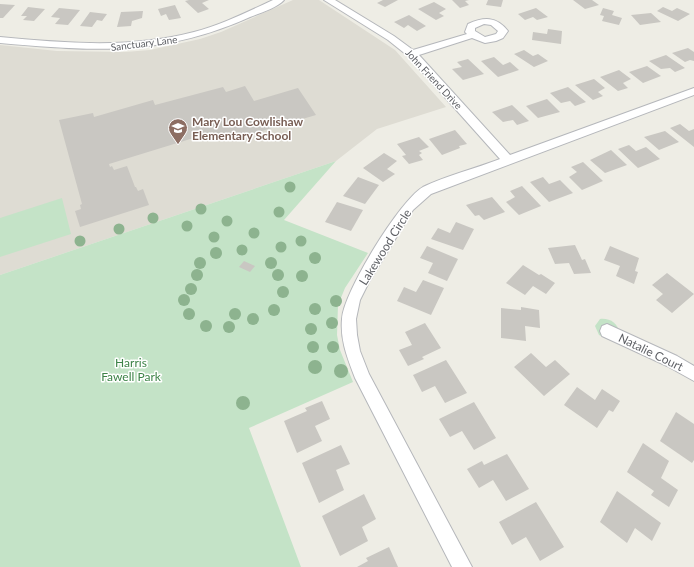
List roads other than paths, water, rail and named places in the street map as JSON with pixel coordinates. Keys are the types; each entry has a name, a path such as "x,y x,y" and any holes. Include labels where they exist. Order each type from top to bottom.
{"street":[{"name":"Sanctuary Lane","path":"0,40 87,48 157,44 216,28 280,0"},
{"name":"John Friend Drive","path":"329,0 391,38 412,54 508,160"},
{"path":"412,54 473,35"},
{"name":"Lakewood Circle","path":"462,567 363,378 352,351 349,319 353,300 364,278 409,207 427,190 694,91"},
{"name":"Natalie Court","path":"607,330 672,361 694,374"}],"place":[{"name":"Mary Lou Cowlishaw Elementary School","path":"178,145"}],"park label":[{"name":"Harris Fawell Park","path":"131,369"}]}
